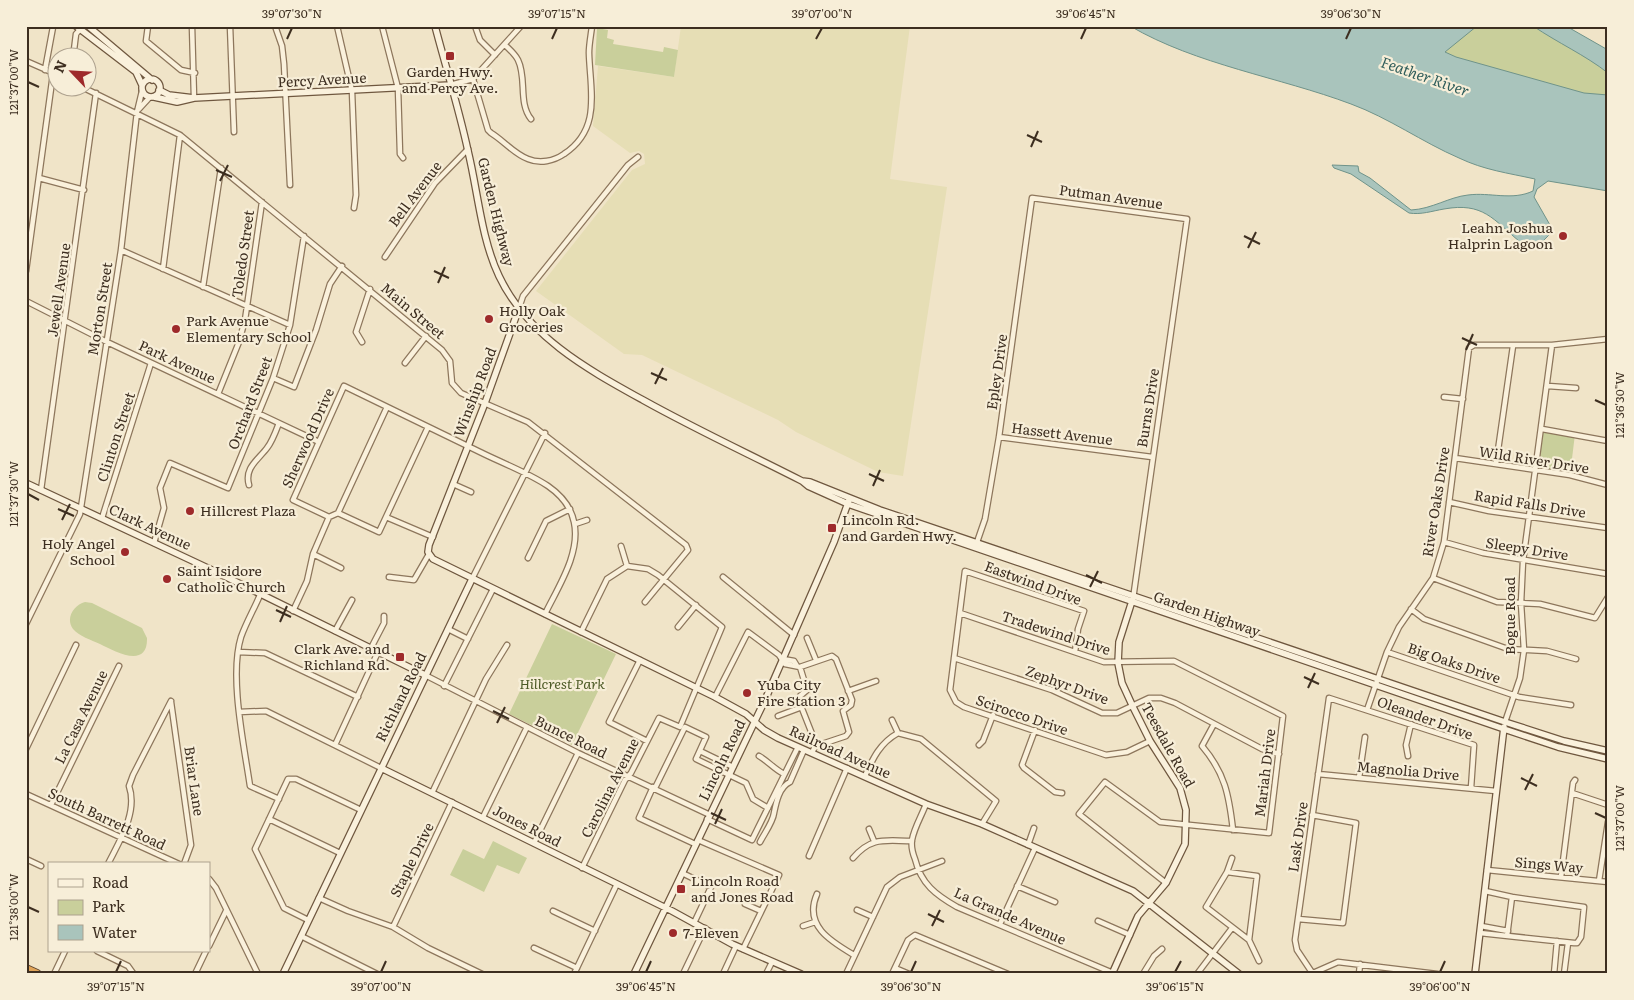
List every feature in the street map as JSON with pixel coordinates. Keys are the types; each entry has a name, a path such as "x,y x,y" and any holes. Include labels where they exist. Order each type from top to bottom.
{"highway":[{"path":"26,969 37,974"}],"street":[{"path":"88,26 159,84 160,90 137,112 98,95"},
{"path":"148,26 146,41 181,70 195,73"},
{"path":"192,26 195,73 194,98"},
{"path":"230,26 234,132"},
{"path":"275,26 282,46 290,184"},
{"path":"337,26 352,91 356,194 354,208"},
{"path":"382,26 398,88 400,154 403,158"},
{"name":"Garden Highway","path":"435,26 468,149 490,253 503,282 519,308 549,339 581,365 672,416 802,481 808,486 976,546 1505,725 1564,742 1608,751"},
{"path":"475,26 483,44 495,55"},
{"path":"450,85 473,79 521,26"},
{"path":"473,79 488,130 525,158 537,162 556,159 571,148 589,122 593,88 589,54 592,26"},
{"path":"74,48 76,34 80,27 136,72 142,88 152,97"},
{"path":"45,70 53,28"},
{"path":"504,45 515,55 520,64 526,112 531,119"},
{"path":"26,61 48,71"},
{"path":"142,88 146,81 152,80"},
{"name":"Percy Avenue","path":"160,90 169,95 194,98 450,85"},
{"name":"Morton Street","path":"26,624 80,516 121,250 137,112 142,88"},
{"name":"Percy Avenue","path":"152,97 177,102 194,98"},
{"path":"26,270 51,98"},
{"name":"Jewell Avenue","path":"41,490 96,98"},
{"name":"Main Street","path":"137,112 180,135 426,336 447,355 450,361 450,377 456,389 466,396 528,422 545,433 686,545 688,550 664,580"},
{"path":"163,269 180,135"},
{"name":"Bell Avenue","path":"385,257 414,211 435,183 468,149"},
{"name":"Winship Road","path":"429,554 432,537 485,404 523,296 628,165 638,157"},
{"path":"203,287 220,168"},
{"path":"39,178 84,190"},
{"name":"Putman Avenue","path":"1032,198 1187,219"},
{"name":"Epley Drive","path":"976,546 985,519 999,437 1032,198"},
{"name":"Toledo Street","path":"218,394 239,342 247,307 262,202"},
{"name":"Burns Drive","path":"1133,599 1187,219"},
{"name":"Orchard Street","path":"154,543 164,508 160,488 170,463 228,488 273,378 290,325 304,236"},
{"path":"121,250 290,325"},
{"path":"273,378 294,387 316,330 330,284 342,266"},
{"path":"362,342 356,332 370,290"},
{"name":"Park Avenue","path":"26,301 107,342 319,442"},
{"path":"405,363 426,336"},
{"path":"1496,464 1513,346 1552,345 1608,339"},
{"name":"River Oaks Drive","path":"1368,710 1387,652 1399,627 1433,578 1444,542 1470,348 1474,345 1513,346"},
{"name":"Bogue Road","path":"1475,974 1505,725 1520,678 1524,650 1521,603 1523,560 1548,386 1552,345"},
{"name":"Clinton Street","path":"102,518 151,363"},
{"name":"Sherwood Drive","path":"329,517 293,500 344,386 387,407"},
{"path":"1548,386 1576,388"},
{"path":"1444,397 1463,399"},
{"path":"293,611 307,581 313,554 329,517 338,513 387,407 548,486 559,495 570,509 574,524 575,542 572,555 546,614"},
{"path":"249,485 247,478 254,460 268,448 279,424"},
{"path":"338,513 380,532 428,427"},
{"path":"1542,429 1608,440"},
{"name":"Richland Road","path":"283,974 425,675 545,433"},
{"name":"Hassett Avenue","path":"999,437 1152,457"},
{"name":"Wild River Drive","path":"1455,458 1570,475 1608,486"},
{"name":"Clark Avenue","path":"27,484 102,518 425,675"},
{"path":"453,484 471,492"},
{"name":"Lincoln Road","path":"634,974 755,722 834,542 849,501"},
{"name":"Rapid Falls Drive","path":"1449,502 1489,511 1608,528"},
{"path":"528,558 546,521 570,509"},
{"path":"386,517 432,537"},
{"path":"574,524 587,520"},
{"name":"Sleepy Drive","path":"1444,542 1483,553 1608,574"},
{"path":"621,546 627,566"},
{"path":"313,554 341,568"},
{"path":"389,577 414,580 429,554"},
{"name":"Railroad Avenue","path":"429,554 436,561 715,697 746,714 771,734 804,750 926,804 982,824 1133,891 1239,974"},
{"path":"581,632 607,579 627,566 648,569 722,627 696,688"},
{"name":"Scirocco Drive","path":"965,571 950,690 956,702 1106,756 1127,752 1150,741"},
{"name":"Eastwind Drive","path":"965,571 1084,611 1078,629 1075,652"},
{"path":"723,578 794,635"},
{"path":"1433,578 1497,602 1540,604 1596,618 1608,597"},
{"path":"645,602 664,580"},
{"path":"444,686 493,589"},
{"path":"260,595 242,636 238,652 239,712 250,786 279,799"},
{"name":"Teesdale Road","path":"1113,973 1138,916 1166,883 1185,844 1186,810 1180,788 1150,741 1122,683 1118,663 1119,642 1133,599"},
{"path":"335,632 352,600"},
{"path":"678,627 696,605"},
{"path":"1411,609 1424,619 1508,649 1547,652 1576,659"},
{"name":"Tradewind Drive","path":"960,613 1104,662 1174,661 1283,716"},
{"path":"371,648 384,623 384,616"},
{"path":"448,628 468,639"},
{"path":"715,697 748,632 783,659 794,661 798,666 807,690 800,698 802,707 818,744"},
{"path":"808,638 816,660"},
{"path":"26,749 76,645"},
{"path":"432,793 489,673 507,645"},
{"path":"238,652 265,653 358,697"},
{"path":"335,745 378,652"},
{"name":"Big Oaks Drive","path":"1387,652 1514,696 1571,705"},
{"path":"798,666 829,656 834,657 852,703 843,711 850,730 848,734 818,744 813,754"},
{"name":"Zephyr Drive","path":"954,658 1052,690 1102,713 1117,713 1149,698 1161,698 1262,750 1279,754"},
{"path":"640,660 609,722 647,741"},
{"name":"La Casa Avenue","path":"50,805 119,666"},
{"name":"Bunce Road","path":"425,675 578,753 654,787 752,840 768,808"},
{"path":"848,691 876,681"},
{"name":"Carolina Avenue","path":"582,868 624,780 628,776 659,718 680,727 696,688"},
{"name":"Oleander Drive","path":"1329,698 1474,745 1471,788"},
{"name":"Lask Drive","path":"1313,973 1297,950 1295,940 1329,698"},
{"name":"Briar Lane","path":"121,837 133,799 129,786 171,701 191,845 185,862"},
{"path":"778,716 802,707"},
{"name":"Jones Road","path":"239,712 266,711 483,817 742,949 800,974"},
{"path":"979,745 983,741 993,715"},
{"name":"Mariah Drive","path":"1233,830 1269,833 1283,716"},
{"path":"892,720 898,733"},
{"path":"1166,883 1080,814 1105,782 1160,822 1233,830 1226,789 1212,758 1202,746 1214,724"},
{"path":"1408,756 1406,745 1410,724"},
{"name":"Garden Highway","path":"1505,725 1558,747 1608,759"},
{"path":"483,817 527,727"},
{"path":"742,949 778,875 639,818 685,727 706,738 696,758 746,783 754,799 768,808 798,747"},
{"path":"1035,730 1024,760 1024,768 1055,792 1062,793"},
{"path":"865,776 875,755 887,739 898,733 920,739 996,801 982,824"},
{"path":"1359,778 1365,737"},
{"path":"760,842 774,813 773,807 785,785 790,782 804,750"},
{"path":"700,751 733,767"},
{"path":"534,843 578,753"},
{"path":"759,756 766,759 770,766 784,774"},
{"path":"808,856 847,768"},
{"name":"Magnolia Drive","path":"1318,774 1496,791"},
{"path":"308,920 284,908 255,849 288,779 296,778 361,810"},
{"path":"1561,877 1575,780"},
{"path":"1572,793 1608,805"},
{"name":"South Barrett Road","path":"26,794 174,862"},
{"name":"Staple Drive","path":"392,927 452,802"},
{"path":"853,858 861,849 874,841 912,841 926,804"},
{"path":"1298,918 1343,923 1356,823 1312,815"},
{"path":"269,819 340,853"},
{"path":"1599,881 1608,822"},
{"path":"1028,845 1034,828"},
{"path":"870,829 874,841"},
{"path":"109,862 121,837"},
{"name":"La Grande Avenue","path":"912,841 918,870 925,884 938,896 957,907 1113,973"},
{"path":"1000,924 1035,848"},
{"path":"162,862 164,857"},
{"path":"1232,858 1227,872 1206,907 1249,940 1259,961"},
{"path":"26,859 41,866"},
{"path":"846,974 873,916 891,883 942,861"},
{"name":"Sings Way","path":"1487,870 1608,882"},
{"path":"1227,872 1257,876 1249,940"},
{"path":"682,874 711,887 694,923"},
{"path":"210,880 216,888 226,912 258,974"},
{"path":"574,974 616,886"},
{"path":"1017,886 1055,902"},
{"path":"1480,929 1568,943 1580,941 1584,910 1582,906 1512,897 1485,891"},
{"path":"817,894 814,900 815,922 831,942 854,955"},
{"path":"1507,933 1512,897"},
{"path":"319,898 392,927 428,948 482,974"},
{"path":"745,904 761,911"},
{"path":"553,910 595,931"},
{"path":"857,910 873,916"},
{"path":"210,944 226,912"},
{"path":"1098,921 1130,935"},
{"path":"804,926 815,922"},
{"path":"683,974 704,928"},
{"path":"1197,974 1232,928"},
{"path":"892,974 908,940 913,935 920,936 1008,974"},
{"path":"301,936 377,974"},
{"path":"1554,974 1557,941"},
{"path":"1564,974 1568,943"},
{"path":"723,974 736,946"},
{"path":"534,948 577,968"},
{"path":"1143,974 1154,956 1162,949"},
{"path":"54,974 65,952"},
{"path":"99,952 128,966 133,973"},
{"path":"195,974 206,952"},
{"path":"766,974 772,962"},
{"path":"1313,973 1325,966 1338,962 1404,972 1438,974"},
{"path":"1359,974 1360,964"},
{"path":"895,968 909,974"}],"shaded area":[{"path":"681,26 910,26 890,179 947,187 903,476 878,472 796,432 778,420 642,355 624,354 536,291 632,170 645,164 644,154 639,151 630,153 593,126 598,66 674,77"}],"green space":[{"path":"1321,26 1555,26 1608,54 1608,108"},
{"path":"597,28 608,30 607,38 614,40 613,44 663,52 664,47 678,50 674,77 595,65"},
{"path":"1542,429 1575,434 1570,475 1536,470"},
{"path":"85,602 92,603 142,628 147,638 146,648 142,653 136,656 121,654 85,638 73,629 70,616 77,606"},
{"name":"Hillcrest Park","path":"552,624 616,654 572,745 509,714"},
{"path":"493,841 527,858 519,874 497,865 484,892 450,875 463,849 484,859"}],"water":[{"name":"Feather River","path":"1130,26 1371,26 1411,29 1477,26 1445,52 1456,57 1584,93 1608,95 1608,191 1548,181 1537,189 1534,197 1550,225 1551,233 1541,243 1520,242 1487,214 1478,210 1457,207 1422,213 1409,213 1351,174 1334,168 1332,165 1358,166 1359,172 1370,178 1411,210 1426,208 1468,195 1509,196 1525,194 1533,191 1535,179 1478,166 1445,152 1379,116 1351,104 1324,94 1210,61 1183,51"},
{"path":"1533,26 1566,26 1608,50 1608,73 1590,60"}],"place":[{"name":"Garden Hwy. and Percy Ave.","path":"450,56"},
{"name":"Leahn Joshua Halprin Lagoon","path":"1563,236"},
{"name":"Holly Oak Groceries","path":"489,319"},
{"name":"Park Avenue Elementary School","path":"176,329"},
{"name":"Hillcrest Plaza","path":"190,511"},
{"name":"Lincoln Rd. and Garden Hwy.","path":"832,528"},
{"name":"Holy Angel School","path":"125,552"},
{"name":"Saint Isidore Catholic Church","path":"167,579"},
{"name":"Clark Ave. and Richland Rd.","path":"400,657"},
{"name":"Yuba City Fire Station 3","path":"747,693"},
{"name":"Lincoln Road and Jones Road","path":"681,889"},
{"name":"7-Eleven","path":"673,933"}]}
